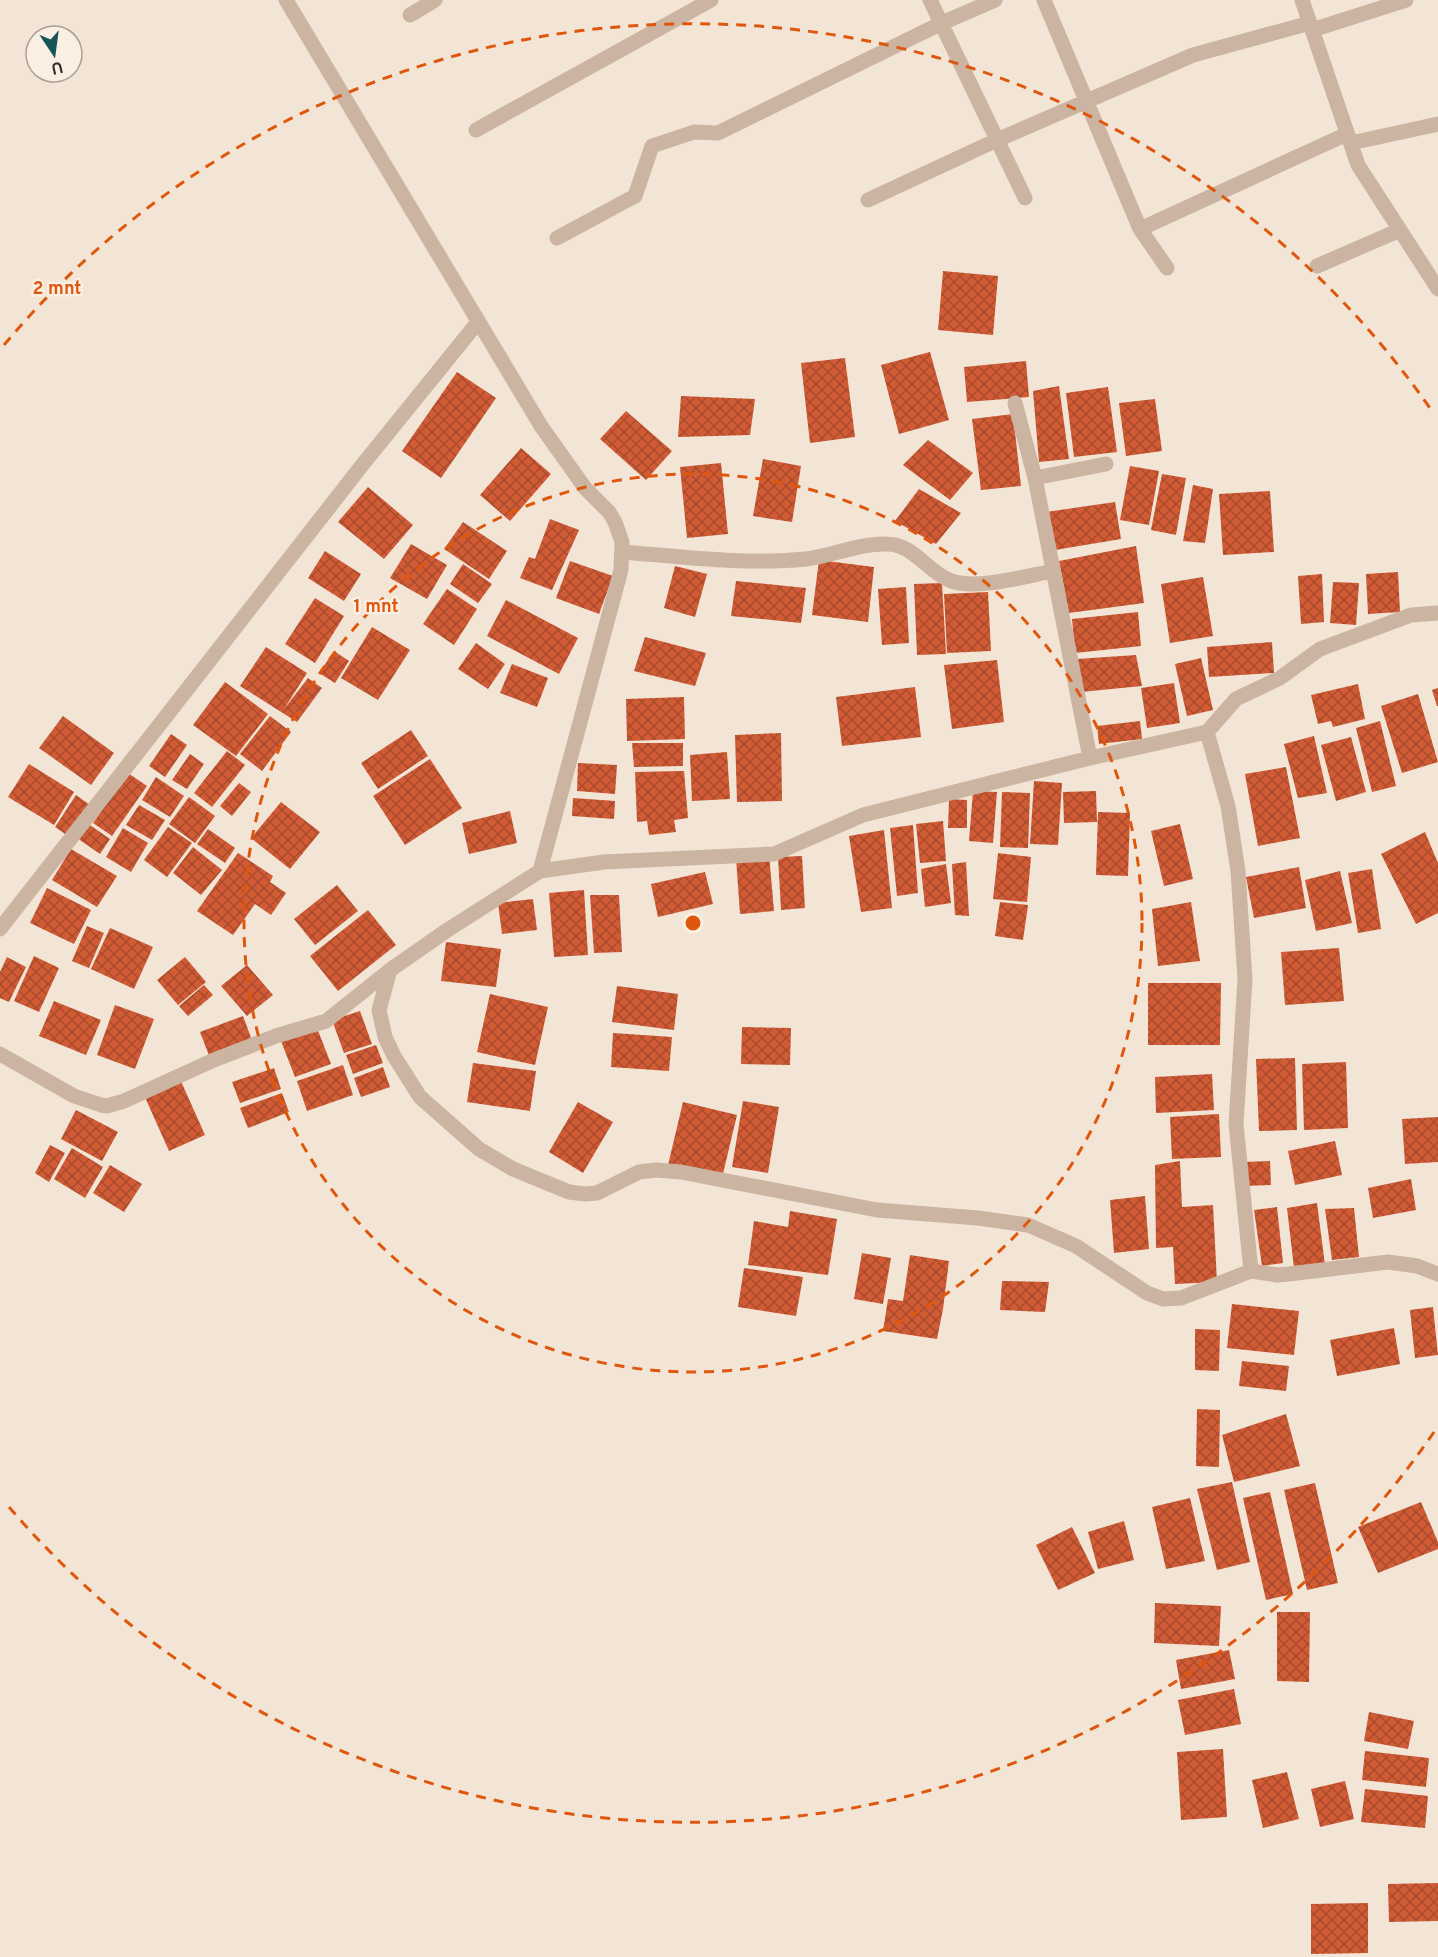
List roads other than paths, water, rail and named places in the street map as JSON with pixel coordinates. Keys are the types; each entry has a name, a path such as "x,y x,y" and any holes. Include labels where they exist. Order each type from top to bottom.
{"street":[{"path":"286,0 542,426 585,488 609,512 619,533 623,552 621,570 540,871"},
{"path":"410,15 435,0"},
{"path":"476,130 711,0"},
{"path":"930,0 1025,198"},
{"path":"557,238 635,196 652,146 694,132 717,133 942,23 995,0"},
{"path":"1044,0 1140,229 1167,268"},
{"path":"1302,0 1358,165 1438,289"},
{"path":"868,200 997,140 1193,55 1406,0"},
{"path":"1140,229 1349,138 1438,123"},
{"path":"1317,266 1400,230"},
{"path":"0,929 363,464 478,322"},
{"path":"1015,403 1035,478 1090,758"},
{"path":"1035,478 1106,464"},
{"path":"623,552 741,562 808,559 868,545 886,544 901,545 949,580 972,583 997,582 1053,571"},
{"path":"0,1054 74,1096 101,1105 113,1105 214,1060 276,1036 326,1021 390,970 540,871 604,862 774,854 863,815 1090,758 1208,732 1236,699 1281,678 1320,649 1412,615 1438,613"},
{"path":"1208,732 1228,806 1238,871 1245,979 1236,1124 1251,1271"},
{"path":"390,970 379,1010 385,1037 420,1097 479,1149 513,1169 569,1192 597,1193 639,1172 656,1170 681,1172 877,1210 978,1218 1028,1225 1076,1246 1147,1293 1163,1299 1181,1298 1212,1288 1251,1271 1277,1275 1388,1262 1417,1266 1438,1274"}]}
